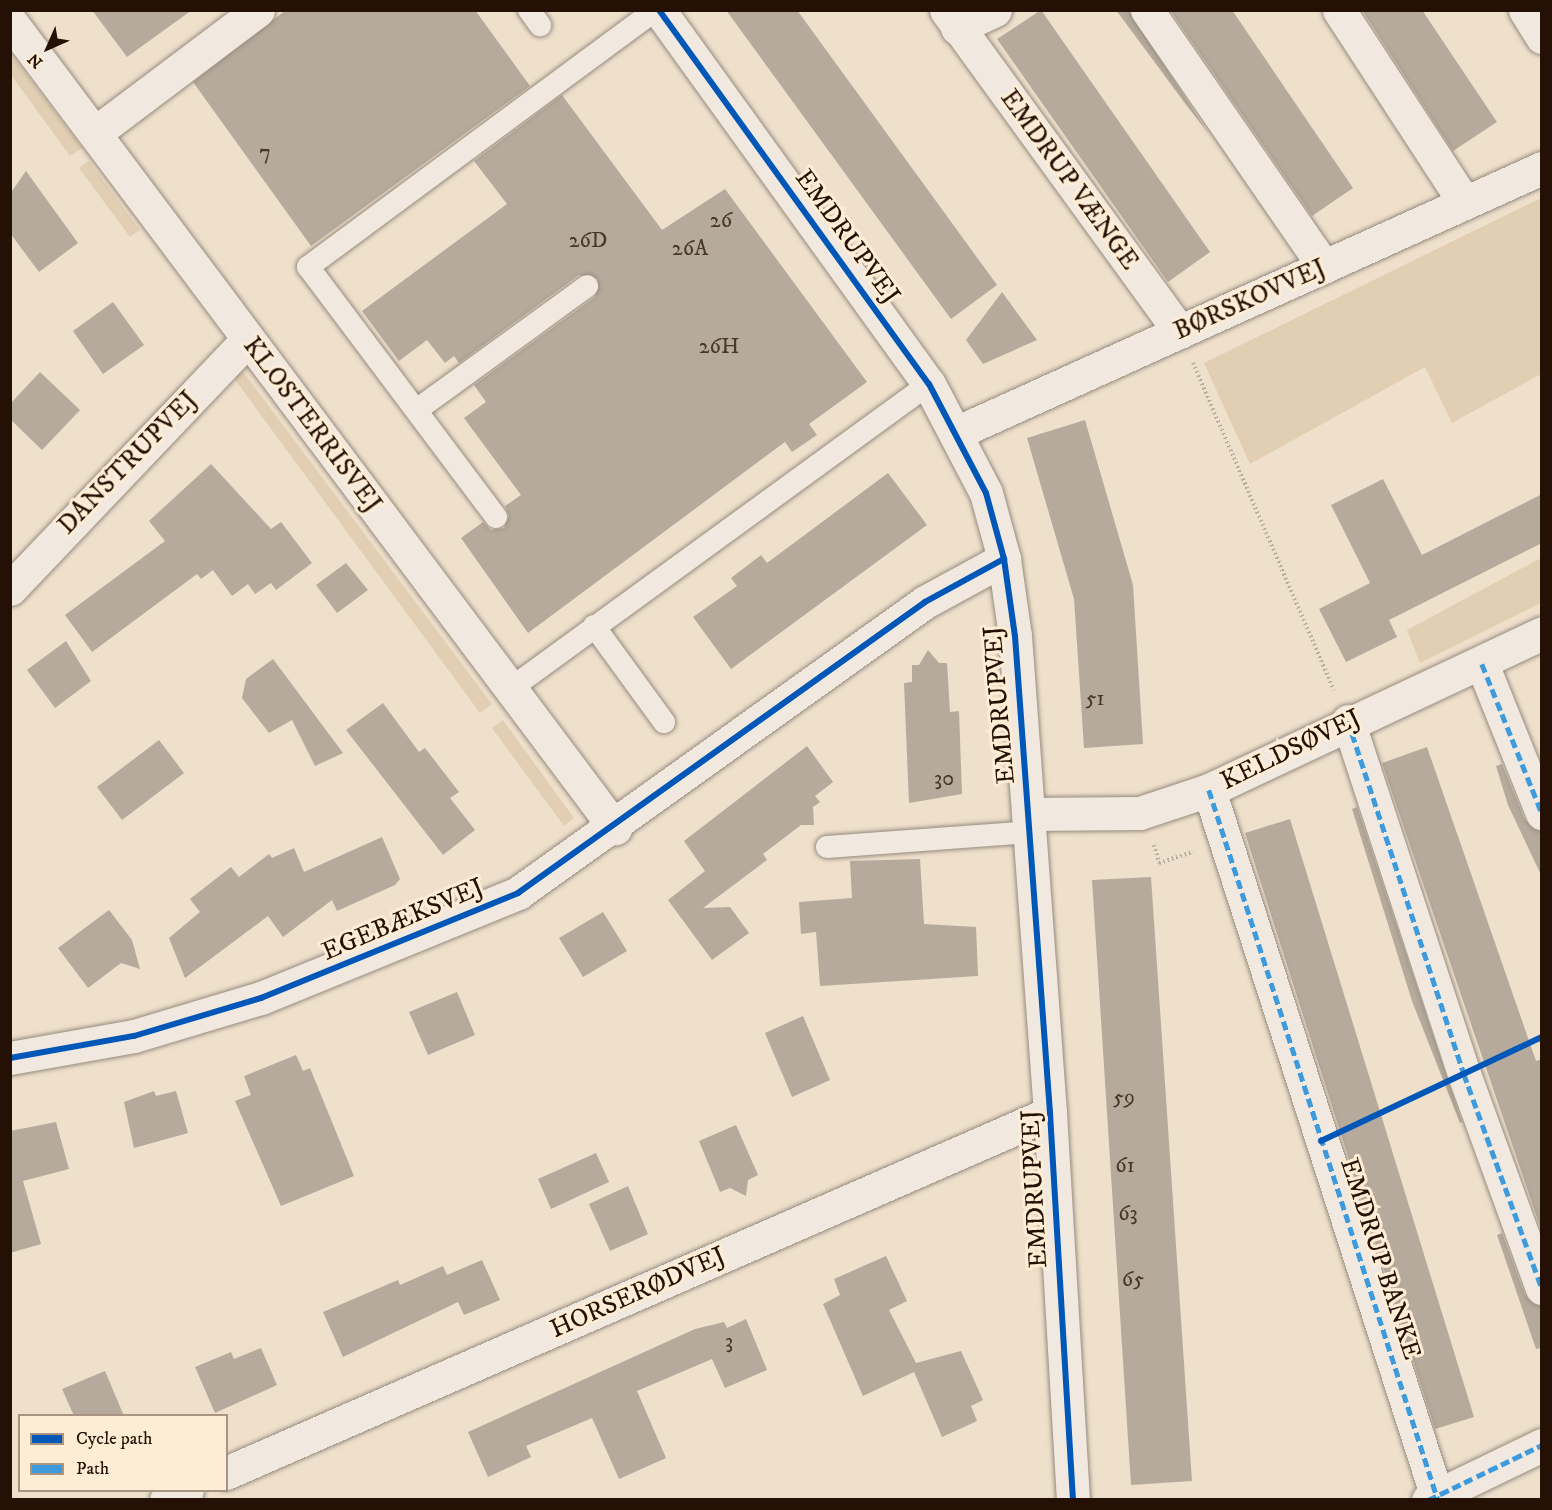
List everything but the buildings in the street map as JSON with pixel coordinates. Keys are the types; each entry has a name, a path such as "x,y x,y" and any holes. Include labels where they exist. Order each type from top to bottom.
{"street":[{"path":"95,132 258,10"},
{"name":"EMDRUPVEJ","path":"657,10 929,384 958,432 986,493 1004,559 1029,823 1050,1113 1072,1500"},
{"name":"EMDRUP VÆNGE","path":"995,10 951,19 1180,332"},
{"path":"1148,10 1324,267"},
{"path":"1339,10 1464,202"},
{"path":"1525,10 1542,37"},
{"name":"KLOSTERRISVEJ","path":"10,21 615,828"},
{"name":"BØRSKOVVEJ","path":"958,432 1542,168"},
{"name":"DANSTRUPVEJ","path":"10,589 248,339"},
{"name":"EGEBÆKSVEJ","path":"10,1058 134,1036 271,994 518,893 615,828 925,602 1004,559"},
{"name":"KELDSØVEJ","path":"1029,823 1146,812 1209,790 1347,721 1482,664 1542,633"},
{"path":"1482,664 1542,813"},
{"path":"1347,721 1464,1074 1542,1288"},
{"name":"EMDRUP BANKE","path":"1209,790 1435,1498 1542,1445"},
{"name":"HORSERØDVEJ","path":"228,1472 1050,1113"},
{"path":"166,1500 185,1492"}],"lane":[{"path":"496,517 418,410 308,267 657,10"},
{"path":"418,410 587,286"},
{"path":"510,689 929,384"},
{"path":"594,626 664,722"},
{"path":"827,847 1029,823"}],"path":[{"path":"1180,332 1347,721"},
{"path":"1146,812 1159,863 1193,852 1195,859"}],"shaded area":[{"path":"10,53 82,148 70,156 11,75"},
{"path":"89,161 140,230 130,237 79,168"},
{"path":"1541,198 1541,374 1452,423 1425,367 1250,464 1204,363"},
{"path":"230,373 244,373 492,704 480,713"},
{"path":"1541,558 1541,603 1420,663 1407,630"},
{"path":"503,720 574,818 564,826 492,728"}],"marked path":[{"path":"1482,664 1542,813"},
{"path":"1348,721 1464,1074 1542,1288"},
{"path":"1209,790 1438,1500"},
{"path":"1428,1500 1542,1445"}],"cycle path":[{"path":"659,10 929,384 986,493 1004,559 1015,636 1050,1113 1073,1500"},
{"path":"10,1058 134,1036 261,998 518,893 925,602 1004,559"},
{"path":"1321,1141 1542,1037"}]}
